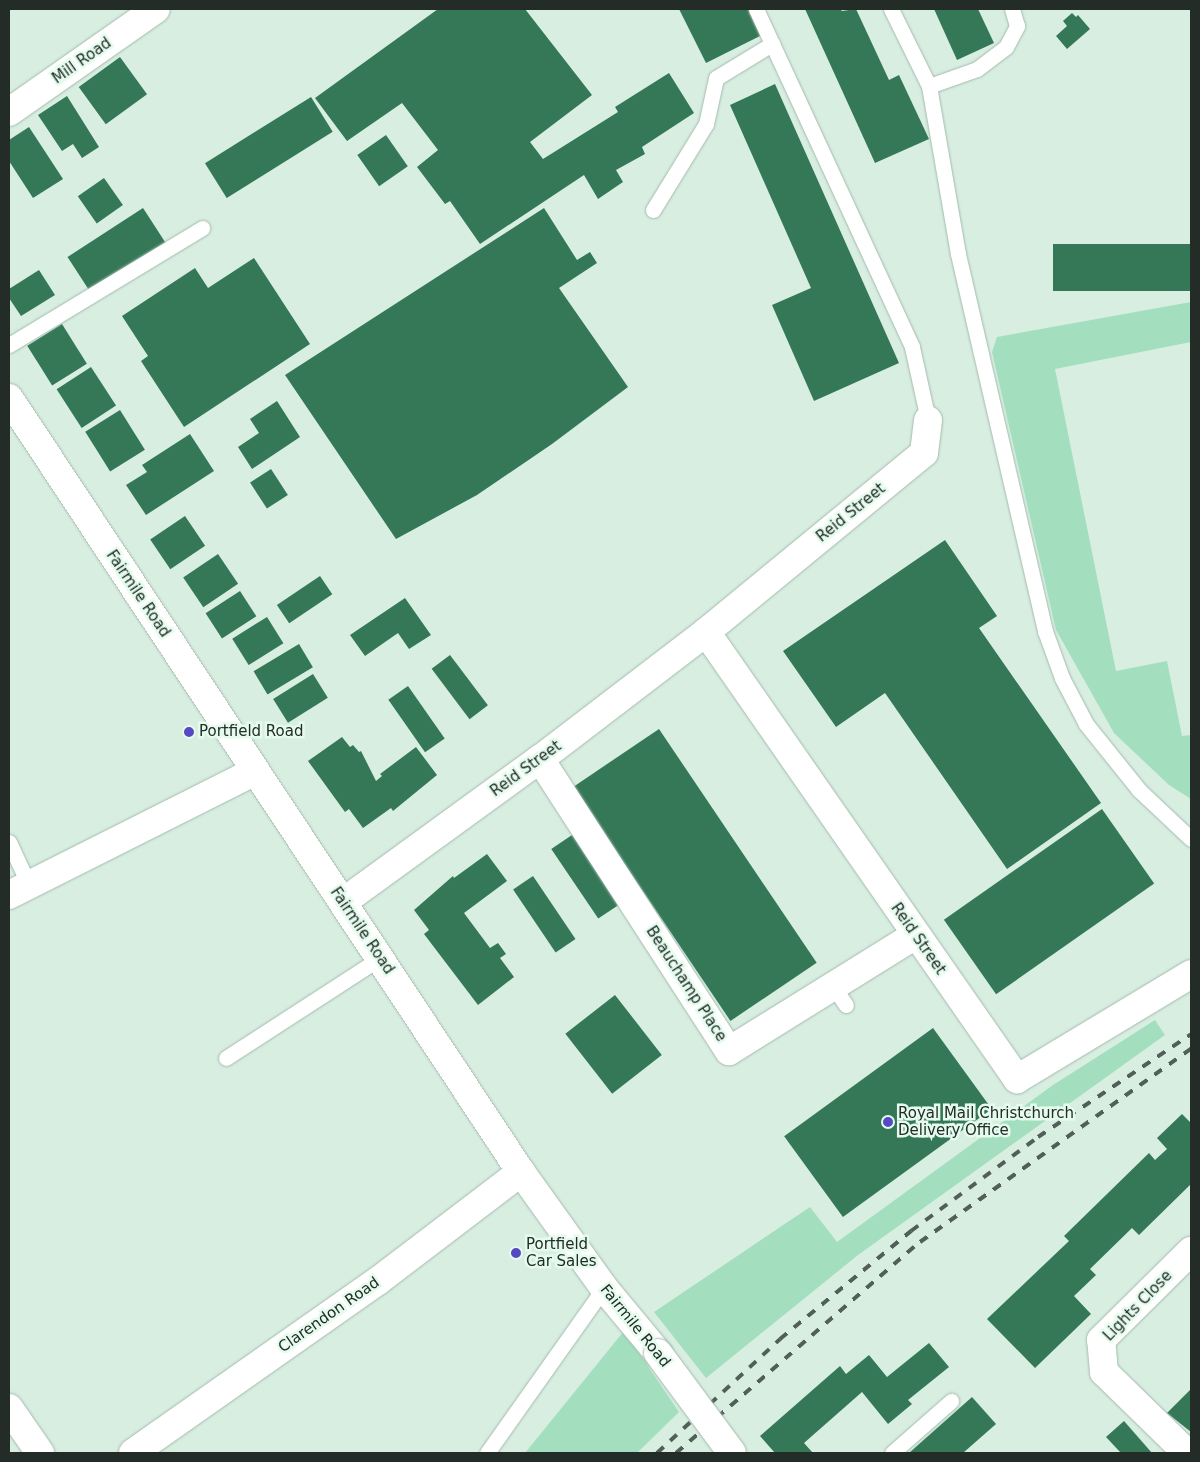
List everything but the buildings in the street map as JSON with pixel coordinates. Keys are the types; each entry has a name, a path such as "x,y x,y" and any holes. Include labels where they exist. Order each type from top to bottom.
{"street":[{"name":"Mill Road","path":"9,112 156,9"},
{"name":"Fairmile Road","path":"9,398 521,1172 604,1288 658,1353 732,1453"},
{"name":"Reid Street","path":"343,902 540,759 706,632 924,453 928,420"},
{"name":"Reid Street","path":"706,632 915,935 1018,1079 1191,974"},
{"name":"Beauchamp Place","path":"540,759 729,1052 840,995 915,935"},
{"path":"19,890 256,771"},
{"name":"Clarendon Road","path":"132,1453 378,1281 521,1172"},
{"name":"Lights Close","path":"1187,1453 1104,1372 1102,1340 1191,1251"},
{"path":"9,1408 40,1453"}],"lane":[{"path":"756,9 912,347 928,420"},
{"path":"891,9 930,86 958,254 1045,631 1062,678 1086,724 1139,790 1191,839"},
{"path":"930,86 977,69 1006,48 1017,26 1012,9"},
{"path":"653,210 706,124 716,78 772,44"},
{"path":"9,345 202,228"},
{"path":"9,842 19,890"},
{"path":"226,1058 380,958"},
{"path":"487,1453 604,1288"},
{"path":"892,1453 951,1401"}],"green space":[{"path":"1191,302 1191,342 1055,369 1116,671 1167,661 1182,736 1191,735 1191,799 1169,785 1114,733 1056,630 992,352 997,337"},
{"path":"1155,1020 1165,1035 858,1255 706,1378 654,1312 810,1207 837,1242 1053,1085"},
{"path":"624,1331 679,1412 637,1453 525,1453"}],"railway":[{"path":"657,1453 780,1339 911,1231 1038,1137 1191,1034"},
{"path":"676,1453 920,1242 1191,1049"}],"place":[{"name":"Portfield Road","path":"189,732"},
{"name":"Royal Mail Christchurch Delivery Office","path":"888,1122"},
{"name":"Portfield Car Sales","path":"516,1253"}]}
